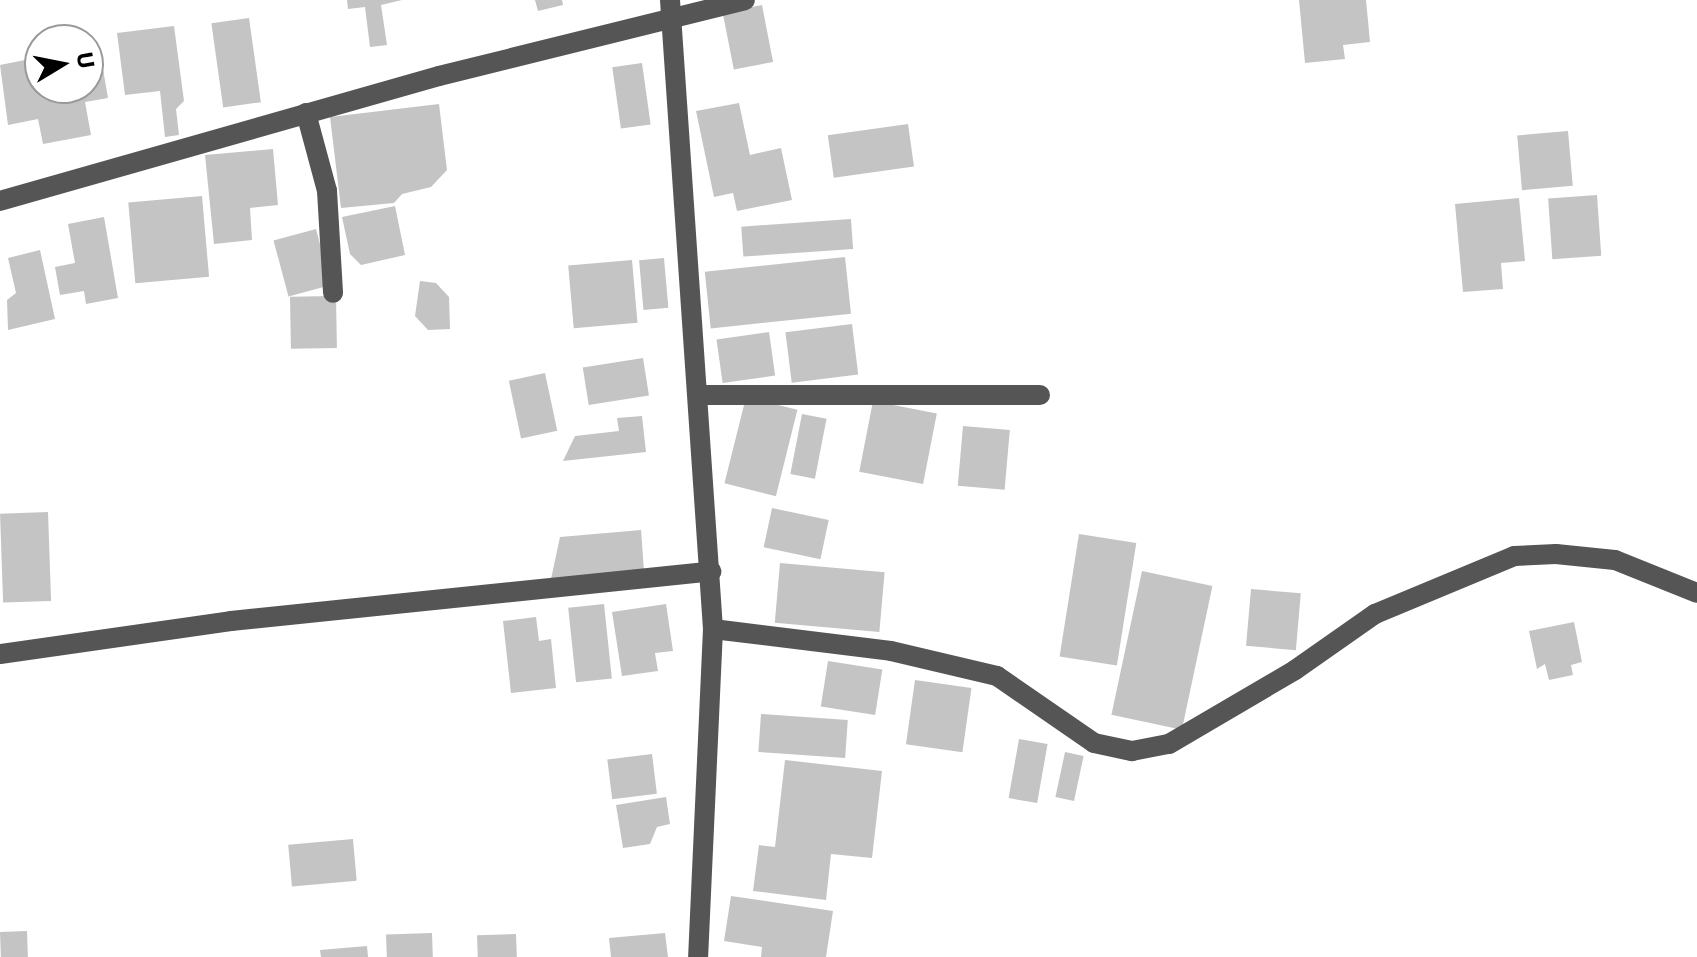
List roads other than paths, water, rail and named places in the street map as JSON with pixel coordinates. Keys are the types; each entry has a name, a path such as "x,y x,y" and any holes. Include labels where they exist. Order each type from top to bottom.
{"street":[{"path":"0,201 670,9 745,0"},
{"path":"670,9 713,629 698,957"},
{"path":"306,113 327,191 333,293"},
{"path":"698,395 1040,395"},
{"path":"713,629 891,651 997,676 1094,743 1132,751 1169,744 1295,670 1375,614 1514,556 1556,554 1615,560 1697,593"},
{"path":"0,654 231,621 711,571"}]}
